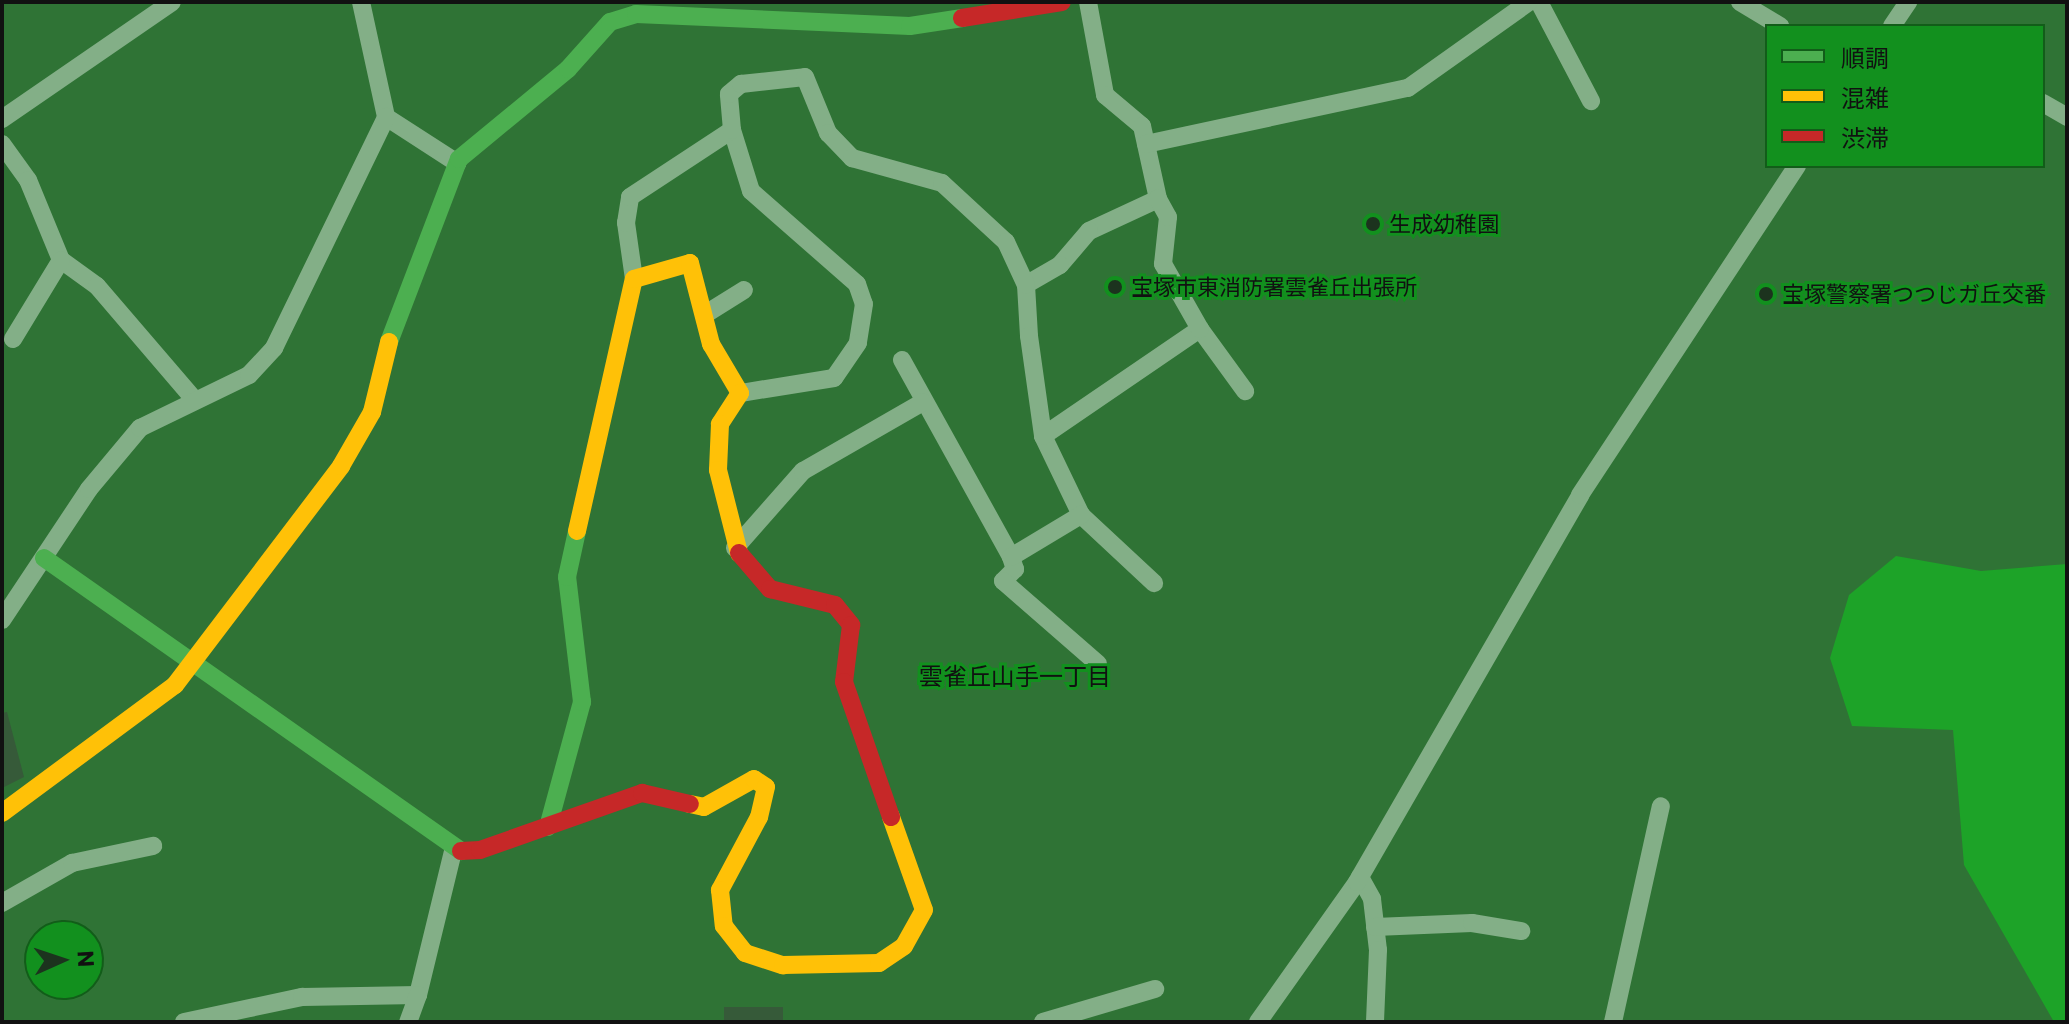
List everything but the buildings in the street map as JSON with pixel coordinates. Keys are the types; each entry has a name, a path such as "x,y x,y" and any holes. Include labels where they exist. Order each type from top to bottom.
{"street":[{"path":"2,119 172,2"},
{"path":"2,620 140,428 194,399 249,375 274,348 386,117 361,2"},
{"path":"2,813 175,685 341,466 372,412 393,324 457,163 568,69 610,22 638,8 910,26 1062,2"},
{"path":"1088,2 1105,95 1142,126 1158,199 1168,217 1163,264 1200,329 1245,391"},
{"path":"1146,144 1408,88 1529,2"},
{"path":"1539,2 1591,101"},
{"path":"1740,2 1777,24"},
{"path":"1893,24 1908,2"},
{"path":"44,558 192,661 453,851 480,850 642,793 704,807 754,779 766,787 759,817 720,890 724,926 745,953 783,965 879,963 904,946 924,910 844,682 851,625 835,605 770,589 735,548 718,470 720,424 740,393 834,378 858,343 864,304 857,284 751,191 732,130 729,94 741,84 805,77 828,133 852,158 942,183 1006,242 1026,285 1043,436 1081,515 1154,583"},
{"path":"2045,104 2067,117"},
{"path":"386,117 457,163"},
{"path":"548,827 582,702 567,577 634,279 626,223 630,197 732,130"},
{"path":"2,144 28,180 61,260 97,286 194,399"},
{"path":"1258,1022 1360,877 1580,495 1796,168"},
{"path":"1026,285 1060,265 1089,231 1158,199"},
{"path":"13,339 61,260"},
{"path":"634,279 690,263 711,344 740,393"},
{"path":"704,315 744,290"},
{"path":"1043,436 1200,329"},
{"path":"902,360 1011,557 1015,569 1003,581 1098,664"},
{"path":"735,548 803,471 923,402"},
{"path":"1011,557 1081,515"},
{"path":"1613,1022 1661,806"},
{"path":"2,903 72,863 153,846"},
{"path":"408,1022 418,995 453,851"},
{"path":"1360,877 1375,927 1375,1022"},
{"path":"1375,927 1472,923 1521,931"},
{"path":"1043,1022 1155,989"},
{"path":"184,1022 302,997 418,995"}],"green space":[{"path":"1896,556 1981,571 2067,564 2067,1022 2054,1022 1964,865 1953,730 1852,726 1830,658 1849,595"}],"traffic: fast":[{"path":"389,342 459,159 568,69 610,22 636,14 910,26 962,18"},
{"path":"548,827 582,702 567,577 577,531"},
{"path":"44,558 461,851"}],"traffic: slow":[{"path":"577,531 634,279 690,263 711,344 740,393 720,424 718,470 739,553"},
{"path":"2,813 175,685 341,466 372,412 389,342"},
{"path":"690,804 704,807 754,779 766,787 759,817 720,890 724,926 745,953 783,965 879,963 904,946 924,910 891,817"}],"traffic: jam":[{"path":"962,18 1062,2"},
{"path":"739,553 770,589 835,605 851,625 844,682 891,817"},
{"path":"461,851 480,850 642,793 690,804"}],"place":[{"name":"生成幼稚園","path":"1373,224"},
{"name":"宝塚市東消防署雲雀丘出張所","path":"1115,287"},
{"name":"宝塚警察署つつじガ丘交番","path":"1766,294"}],"district":[{"name":"雲雀丘山手一丁目","path":"1015,676"}]}
